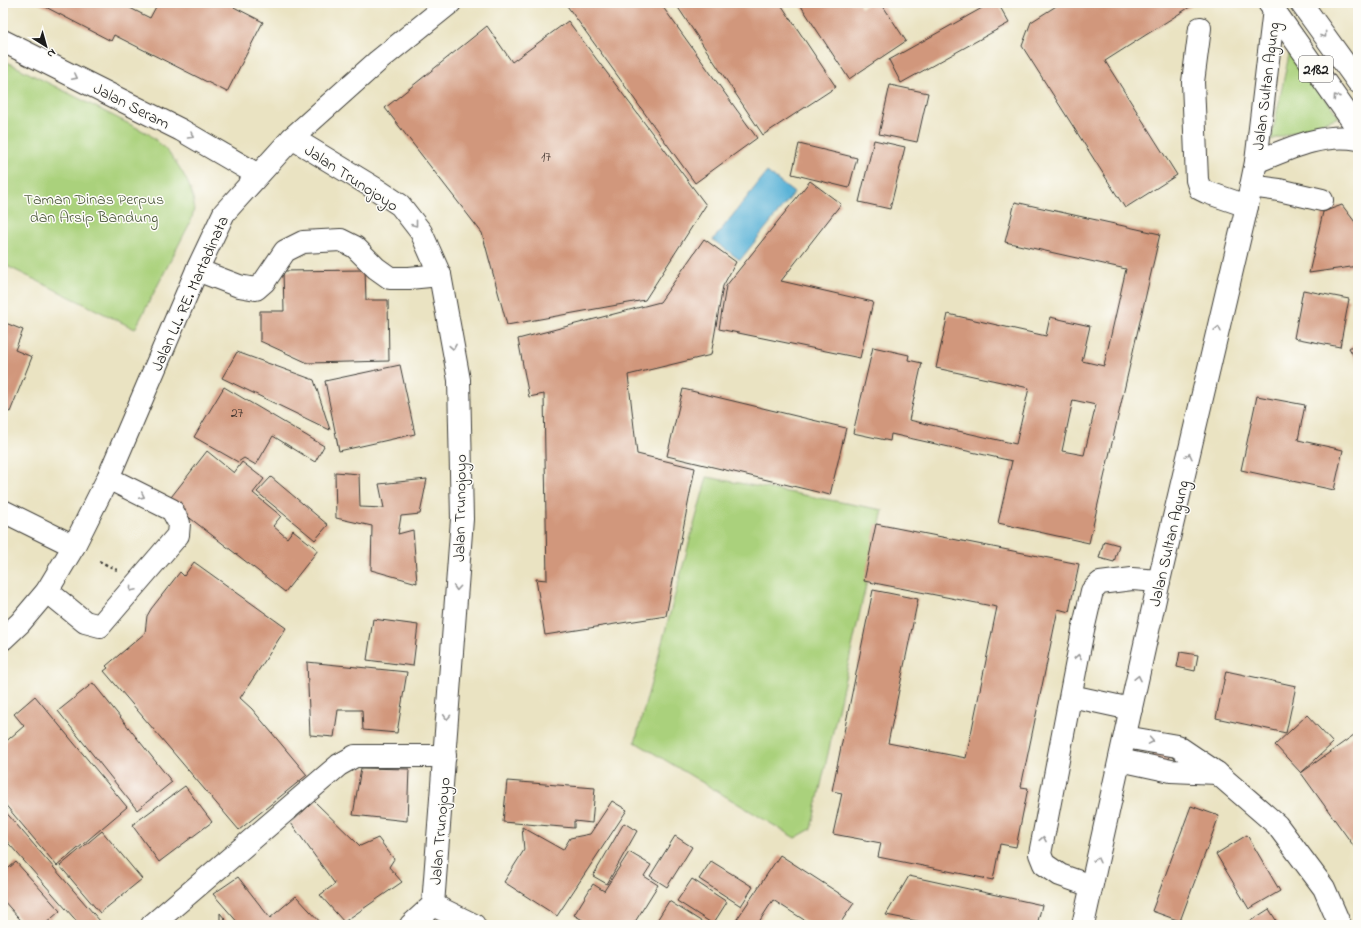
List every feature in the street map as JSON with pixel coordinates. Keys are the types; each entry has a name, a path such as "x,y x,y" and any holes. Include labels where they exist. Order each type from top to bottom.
{"street":[{"name":"Jalan L.L. RE. Martadinata","path":"3,639 20,623 47,591 74,546 108,478 197,270 224,213 292,138 378,62 450,3"},
{"name":"2182","path":"1301,3 1358,82"},
{"name":"2182","path":"1272,6 1358,129"},
{"name":"Jalan Sultan Agung","path":"1083,925 1159,581 1256,162 1272,6"},
{"path":"1200,28 1193,82 1197,180 1200,189 1206,192 1249,196 1279,190 1322,200"},
{"name":"Jalan Seram","path":"3,41 181,130 258,175"},
{"name":"Jalan Sultan Agung","path":"1256,162 1295,146 1329,138 1349,137 1358,139"},
{"name":"Jalan Trunojoyo","path":"292,138 400,205 421,232 440,274 458,380 462,520 433,905 474,925"},
{"path":"197,270 229,283 256,289 264,282 285,251 303,242 341,240 355,247 376,268 390,278 409,278 440,274"},
{"path":"47,591 85,622 100,626 178,535 179,523 172,510 108,478"},
{"path":"3,511 74,546"},
{"path":"1091,886 1060,875 1044,864 1040,854 1083,630 1092,591 1100,583 1132,579 1159,581"},
{"path":"1071,696 1131,709"},
{"path":"1125,737 1177,746 1216,773 1277,825 1324,888 1340,925"},
{"path":"152,925 339,765 355,756 445,756"},
{"path":"1120,760 1171,771 1216,773"},
{"path":"410,925 433,905"}],"green space":[{"path":"1290,50 1339,117 1271,140"},
{"name":"Taman Dinas Perpus dan Arsip Bandung","path":"3,60 149,134 170,154 188,183 194,206 191,221 135,329 3,264"},
{"path":"707,477 883,510 811,829 795,838 635,742"}],"water":[{"path":"767,172 794,193 740,260 713,240"}],"building":[{"path":"38,3 130,3 128,7 150,18 158,3 226,3 263,22 227,92 114,35 111,41"},
{"path":"565,3 660,3 757,138 695,183"},
{"path":"675,3 780,3 836,87 763,135"},
{"path":"799,3 858,3 861,8 869,3 881,3 906,41 849,79"},
{"path":"991,3 998,3 1009,23 901,83 889,60"},
{"path":"1061,3 1196,3 1105,61 1177,175 1125,208 1022,46 1031,22"},
{"path":"568,21 706,205 645,300 507,325 482,233 385,108 487,26 512,62"},
{"path":"890,85 928,93 917,142 879,134"},
{"path":"874,140 905,147 890,209 859,202"},
{"path":"799,144 857,158 849,188 792,174"},
{"path":"810,181 841,204 781,281 873,302 860,358 719,329 726,286"},
{"path":"1015,202 1160,234 1089,543 998,523 1012,461 891,434 890,441 853,433 873,347 909,355 908,360 922,363 909,420 1016,444 1029,388 936,368 948,314 1046,336 1050,317 1090,326 1082,361 1104,366 1126,269 1005,242","holes":["1073,400 1096,405 1084,455 1062,451"]},
{"path":"1342,205 1358,226 1358,266 1309,273 1323,212"},
{"path":"704,239 736,262 723,286 711,355 628,375 637,454 695,468 666,616 545,635 536,579 547,580 544,394 529,397 518,339 660,302"},
{"path":"365,270 366,300 388,300 389,361 308,363 260,341 260,311 284,311 283,271"},
{"path":"1303,290 1349,299 1340,347 1294,338"},
{"path":"3,322 23,330 15,350 32,357 10,412 3,409"},
{"path":"1358,342 1358,363 1349,348"},
{"path":"237,352 314,380 330,430 222,378"},
{"path":"400,365 415,434 339,451 325,381"},
{"path":"224,387 324,446 315,462 273,436 256,465 244,458 238,462 194,437"},
{"path":"683,389 846,428 830,495 667,456"},
{"path":"1257,396 1305,405 1298,440 1343,450 1334,490 1241,470"},
{"path":"207,451 234,473 242,462 264,479 253,493 281,516 273,526 287,538 293,530 318,550 285,592 168,501"},
{"path":"335,472 359,474 360,507 384,508 379,484 427,479 420,514 401,516 398,534 413,530 417,583 371,570 372,526 336,518"},
{"path":"271,477 328,525 315,540 257,492"},
{"path":"876,524 1079,564 1069,612 1058,609 1021,787 1028,788 1016,847 1000,844 993,880 878,857 881,843 833,834 842,793 832,791 873,590 918,599 888,743 966,758 997,607 864,581"},
{"path":"1104,541 1119,545 1114,562 1099,558"},
{"path":"194,562 286,628 240,698 252,709 307,775 239,830 104,671 108,668 106,666 145,633 147,616 151,609 180,572 184,576"},
{"path":"373,619 418,625 413,666 367,660"},
{"path":"1180,652 1198,655 1195,671 1177,667"},
{"path":"307,662 407,672 397,733 363,730 362,710 338,710 334,737 310,735"},
{"path":"1226,671 1296,686 1286,733 1216,718"},
{"path":"93,683 172,782 137,810 58,711"},
{"path":"35,696 127,807 57,866 3,802 3,744 24,726 14,714"},
{"path":"1307,715 1333,743 1301,773 1275,745"},
{"path":"1358,732 1358,852 1301,773"},
{"path":"1153,749 1170,753 1168,765 1151,761"},
{"path":"361,768 409,769 407,821 353,815"},
{"path":"507,781 595,788 592,823 574,821 574,828 503,822"},
{"path":"185,786 212,822 159,862 132,825"},
{"path":"314,801 360,846 378,838 394,859 389,867 402,882 344,922 320,895 335,884 291,823"},
{"path":"612,801 627,810 557,916 504,882 524,850 522,827 563,850 570,838 590,834"},
{"path":"1191,806 1219,816 1180,921 1152,911"},
{"path":"3,809 100,921 95,925 80,925 3,837"},
{"path":"624,823 637,831 607,884 593,876"},
{"path":"102,831 142,879 100,913 60,866"},
{"path":"1247,835 1280,891 1249,909 1216,854"},
{"path":"675,836 692,847 667,887 650,876"},
{"path":"629,852 651,865 644,876 658,885 633,925 591,925 574,915 593,884 604,891"},
{"path":"780,855 854,903 839,925 812,925 773,900 757,925 733,925"},
{"path":"711,861 753,887 741,906 699,879"},
{"path":"16,862 60,911 44,925 25,925 3,900 3,873"},
{"path":"909,876 1042,905 1037,925 927,925 927,923 886,915"},
{"path":"238,877 270,918 296,896 323,925 240,925 213,894"},
{"path":"692,879 727,902 713,924 677,901"},
{"path":"669,901 707,925 654,925"},
{"path":"1269,909 1279,925 1244,925"},
{"path":"220,913 230,925 220,925"}]}
